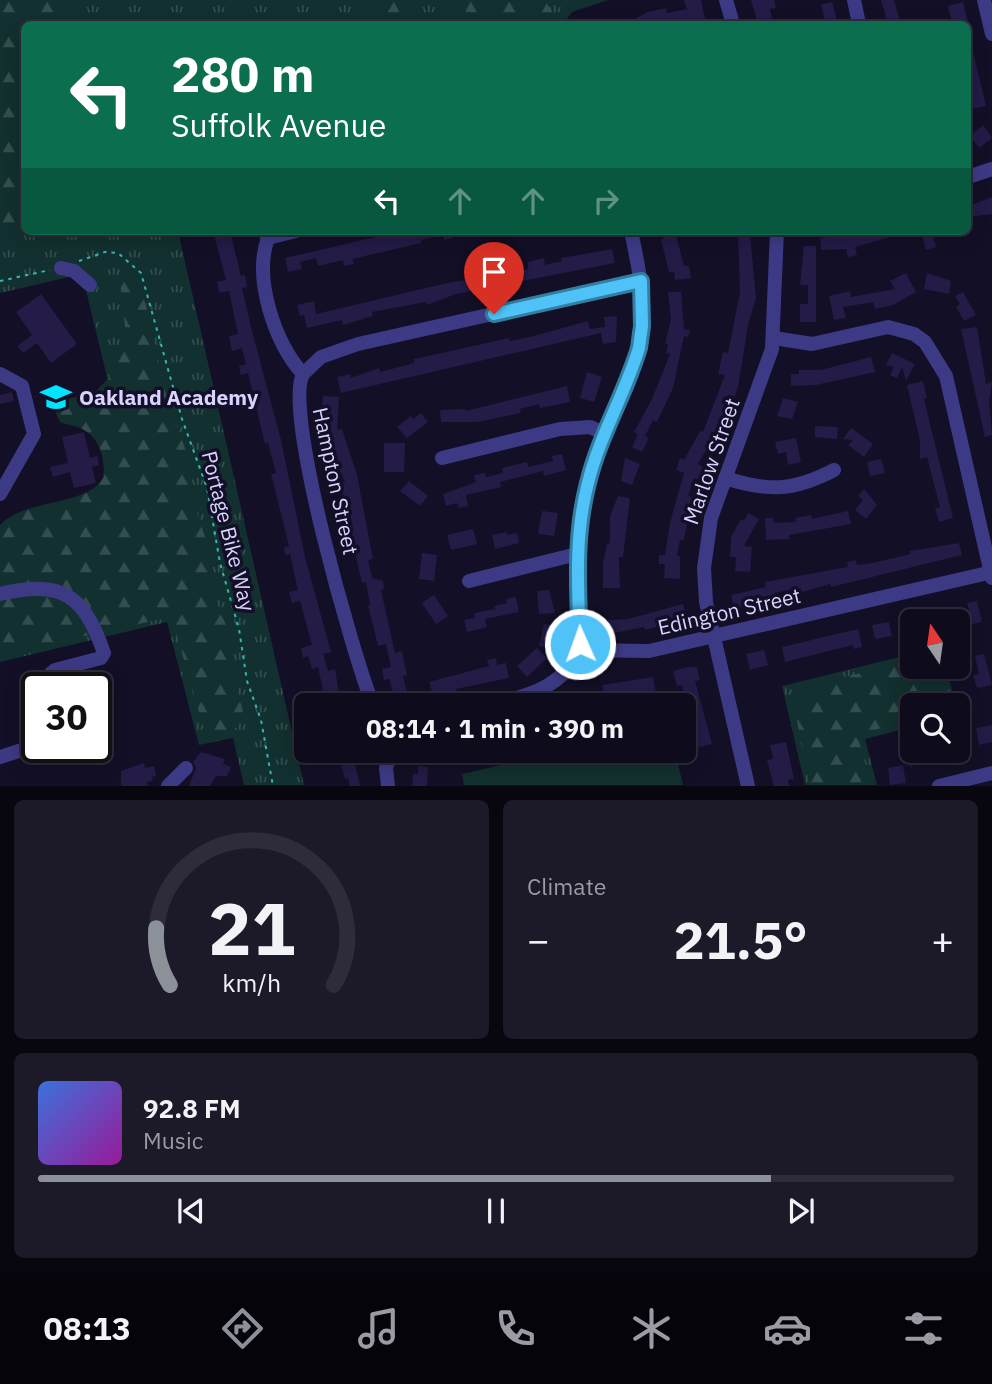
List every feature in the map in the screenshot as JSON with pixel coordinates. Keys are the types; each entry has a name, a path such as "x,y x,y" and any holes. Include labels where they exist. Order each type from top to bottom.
{"street":[{"path":"726,0 732,21"},
{"path":"855,0 858,21"},
{"path":"984,0 992,34"},
{"path":"971,176 992,169"},
{"path":"266,235 263,257 272,311 287,353 303,374 321,357 347,347 641,281"},
{"path":"528,693 552,685 573,666 580,650 577,554 588,482 639,348 642,326 641,281 632,235"},
{"name":"Marlow Street","path":"748,786 704,588 704,568 711,518 774,338 777,235"},
{"path":"61,268 74,271 90,285"},
{"path":"774,338 812,344 888,327 914,334 925,342 946,376 992,574"},
{"path":"0,374 15,380 26,396 34,434 0,494"},
{"name":"Hampton Street","path":"303,374 298,386 298,403 306,460 336,580 369,693"},
{"path":"442,458 560,429 590,427 606,434"},
{"path":"725,478 753,487 772,489 806,485 834,470"},
{"path":"469,582 577,554"},
{"name":"Edington Street","path":"580,650 649,651 992,574"},
{"path":"0,594 40,589 66,594 82,604 94,622 104,653 101,658 52,672"},
{"path":"0,757 21,750"},
{"path":"388,763 388,786"},
{"path":"168,786 186,768"},
{"path":"939,786 992,772"}],"path":[{"name":"Portage Bike Way","path":"0,281 61,268 105,251 118,253 141,273 182,419 207,488 220,563 239,629 247,681 261,720 273,786"}],"green space":[{"path":"0,0 608,0 572,12 565,21 21,21 21,235 179,235 294,741 294,763 299,763 304,785 244,785 233,738 199,745 167,622 0,662 0,534 137,501 82,274 0,293"},
{"path":"9,0 74,0 77,21 21,21 21,225 0,233 0,6"},
{"path":"365,0 394,0 399,12 397,21 379,21"},
{"path":"456,0 545,0 553,14 553,21 494,21 464,9"},
{"path":"133,275 141,283 165,391 188,457 194,503 208,546 211,588 228,630 233,672 243,711 239,726 230,731 216,733 203,726 173,623 166,618 0,655 0,525 24,510 83,494 103,478 104,464 93,438 79,428 60,422 55,411 63,400 94,393 109,378 115,353 126,335 120,283"},
{"path":"900,657 900,679 949,679 953,693 900,693 900,730 865,739 877,785 805,785 782,686"},
{"path":"900,664 900,679 942,679 947,691 900,693 900,723 863,733 860,744 871,785 811,785 796,717 801,697 821,682"},
{"path":"510,763 678,763 683,785 464,785 462,774"}],"building":[{"path":"684,0 701,0 705,19 631,21 648,12 666,8 667,13 687,9"},
{"path":"751,0 774,0 776,8 770,9 772,21 757,21"},
{"path":"881,0 894,0 900,21 887,21"},
{"path":"832,2 837,21 825,21 821,5"},
{"path":"963,2 968,21 951,21 948,6"},
{"path":"971,43 986,106 971,109"},
{"path":"983,125 992,138 979,148 971,135"},
{"path":"992,197 992,214 971,217 971,205"},
{"path":"214,235 231,235 241,276 245,275 247,287 242,288 281,440 305,557 331,652 323,654 328,671 335,669 339,693 323,693 318,667 312,669 308,656 303,658 301,648 312,645 300,601 292,603 289,592 298,590 290,554 285,555 284,547 289,546 271,474 276,473 268,443 265,444 248,373 241,375 239,366 246,364 242,348 232,351 229,336 238,334 229,291 219,293 217,282 226,280"},
{"path":"385,235 443,235 421,240 421,243 352,259 354,264 344,266 343,260 318,266 316,258 300,262 302,269 288,272 285,258"},
{"path":"443,235 453,235 453,238 444,240"},
{"path":"664,235 676,235 684,266 689,266 691,278 675,280 674,272 669,272 661,240"},
{"path":"738,235 750,235 756,298 748,325 738,387 719,441 714,450 708,447 698,464 704,467 700,480 694,478 688,496 692,497 684,540 680,540 677,556 680,556 680,579 664,578 665,564 659,564 659,555 665,555 670,523 684,473 676,470 680,458 684,460 700,431 703,432 725,375 718,374 723,352 728,353 740,292"},
{"path":"838,235 898,235 855,247 857,255 848,257 846,249 821,250 820,238"},
{"path":"922,235 933,235 936,247 926,250"},
{"path":"804,246 816,246 816,322 800,322 800,304 808,304 808,285 800,285"},
{"path":"612,249 615,263 456,294 427,305 426,302 372,312 373,316 343,325 342,320 307,328 304,315 300,316 297,305 314,301 316,314 447,283 513,273 528,269 528,262 544,258 545,265 562,261 561,258"},
{"path":"906,273 916,292 893,305 875,309 873,302 843,307 846,318 834,320 829,296 850,291 851,297 895,289 890,281"},
{"path":"927,273 951,281 949,294 924,289"},
{"path":"668,292 681,292 684,329 690,330 688,337 684,336 673,388 657,422 653,420 645,436 649,438 642,452 632,447 638,434 634,432 652,399 670,354 666,353 668,344 665,343 671,320"},
{"path":"963,292 976,315 964,321 956,307 960,304 955,296"},
{"path":"41,294 77,344 51,363 37,343 23,353 17,346 32,335 16,312"},
{"path":"617,316 616,342 603,344 601,333 341,393 337,377 350,374 351,378 379,368 380,372 414,363 414,359 509,338 510,341 530,337 588,321 590,329 605,327 604,317"},
{"path":"977,327 986,384 992,382 989,401 992,435 985,437 961,329"},
{"path":"892,353 915,364 906,381 902,367 897,378 890,375 894,367 886,365"},
{"path":"871,357 875,372 816,385 791,386 791,374 799,374 799,370 821,370"},
{"path":"587,372 602,377 594,402 580,398"},
{"path":"923,381 927,398 924,399 953,518 939,522 935,508 940,507 927,457 920,459 920,441 907,385"},
{"path":"567,386 570,402 540,408 539,404 520,409 521,413 478,422 441,422 440,410 466,411"},
{"path":"12,392 14,401 0,404 0,395"},
{"path":"323,396 339,397 337,430 342,429 357,475 373,559 368,560 372,578 383,581 384,589 381,590 395,653 402,651 407,675 403,676 407,693 393,693 389,679 384,680 382,669 391,667 386,644 378,646 368,605 366,582 362,583 349,527 353,526 349,510 343,511 341,502 345,501 340,483 345,482 332,451 326,427 327,415 322,414"},
{"path":"783,398 798,402 792,419 777,416"},
{"path":"421,413 428,422 407,438 397,427 411,416 413,419"},
{"path":"815,426 838,427 837,439 815,437"},
{"path":"851,428 873,444 864,457 848,445 853,440 843,439"},
{"path":"84,432 90,458 97,456 99,465 92,467 96,483 74,488 70,472 53,477 50,467 68,463 62,437"},
{"path":"796,438 801,462 788,465 786,452 778,454 775,442"},
{"path":"384,443 405,443 404,472 384,472"},
{"path":"562,454 566,470 544,476 543,471 500,482 501,487 466,495 468,506 459,508 457,503 446,506 443,494 476,482 474,475 485,473 486,477 503,473 502,468 527,462 528,467 553,461 552,456"},
{"path":"625,458 640,464 632,485 621,481"},
{"path":"881,459 885,473 870,476 867,462"},
{"path":"409,481 428,496 420,506 400,491"},
{"path":"864,489 877,505 866,519 855,510 863,500 858,496"},
{"path":"618,496 630,498 623,557 619,557 620,588 603,588 603,563 607,544 610,543 610,516"},
{"path":"542,511 558,513 554,536 538,534"},
{"path":"848,511 851,524 789,535 789,539 766,540 765,518 773,518 774,523 796,522 795,518 811,515 812,519"},
{"path":"748,513 759,519 744,546 752,547 750,572 735,571 736,557 730,557 731,537 741,519 744,521"},
{"path":"473,529 477,544 451,550 447,535"},
{"path":"507,532 507,535 517,533 519,543 495,549 492,535"},
{"path":"959,543 962,555 831,587 830,584 799,593 798,588 775,593 776,598 751,602 752,605 734,609 731,595 766,587 765,582 848,567 847,562 856,560 857,565 873,563 910,554 910,551"},
{"path":"422,553 437,555 434,581 419,579"},
{"path":"549,590 555,613 539,614 537,591"},
{"path":"434,595 448,616 436,624 422,603"},
{"path":"516,597 519,612 485,619 487,627 467,632 464,620 475,618 474,613 495,609 494,606 507,603 506,599"},
{"path":"977,601 982,622 970,625 970,609 967,603"},
{"path":"683,604 687,619 645,630 644,627 609,634 607,620 628,619"},
{"path":"889,622 892,636 875,639 872,625"},
{"path":"544,624 558,626 553,649 539,646"},
{"path":"858,629 862,647 854,649 853,645 785,662 782,647"},
{"path":"537,648 547,658 527,677 517,666"},
{"path":"764,650 768,665 750,670 746,654"},
{"path":"984,654 992,685 977,688 973,675 979,674 975,656"},
{"path":"496,658 497,665 506,663 509,678 456,689 457,692 453,693 432,692 429,682 489,666 487,660"},
{"path":"697,667 700,680 695,681 712,744 696,748 696,693 684,693 682,685 677,686 673,671"},
{"path":"653,677 656,692 604,693 602,685"},
{"path":"992,725 992,742 979,745 976,728"},
{"path":"786,742 794,779 788,780 789,786 774,786 767,760 773,759 770,745"},
{"path":"201,752 225,759 223,764 231,767 227,776 216,776 210,786 189,786 196,768 193,762"},
{"path":"144,763 145,768 154,766 156,776 152,777 153,781 147,782 148,786 121,786 121,771"},
{"path":"341,763 355,763 360,786 350,786 348,778 345,779"},
{"path":"903,765 906,783 890,785 888,768"},
{"path":"418,766 428,767 427,786 412,786 413,774 418,774"}],"place":[{"name":"Oakland Academy","path":"56,397"}],"route":[{"path":"494,314 641,281 643,309 639,348 591,471 583,505 577,554 580,644"}]}
